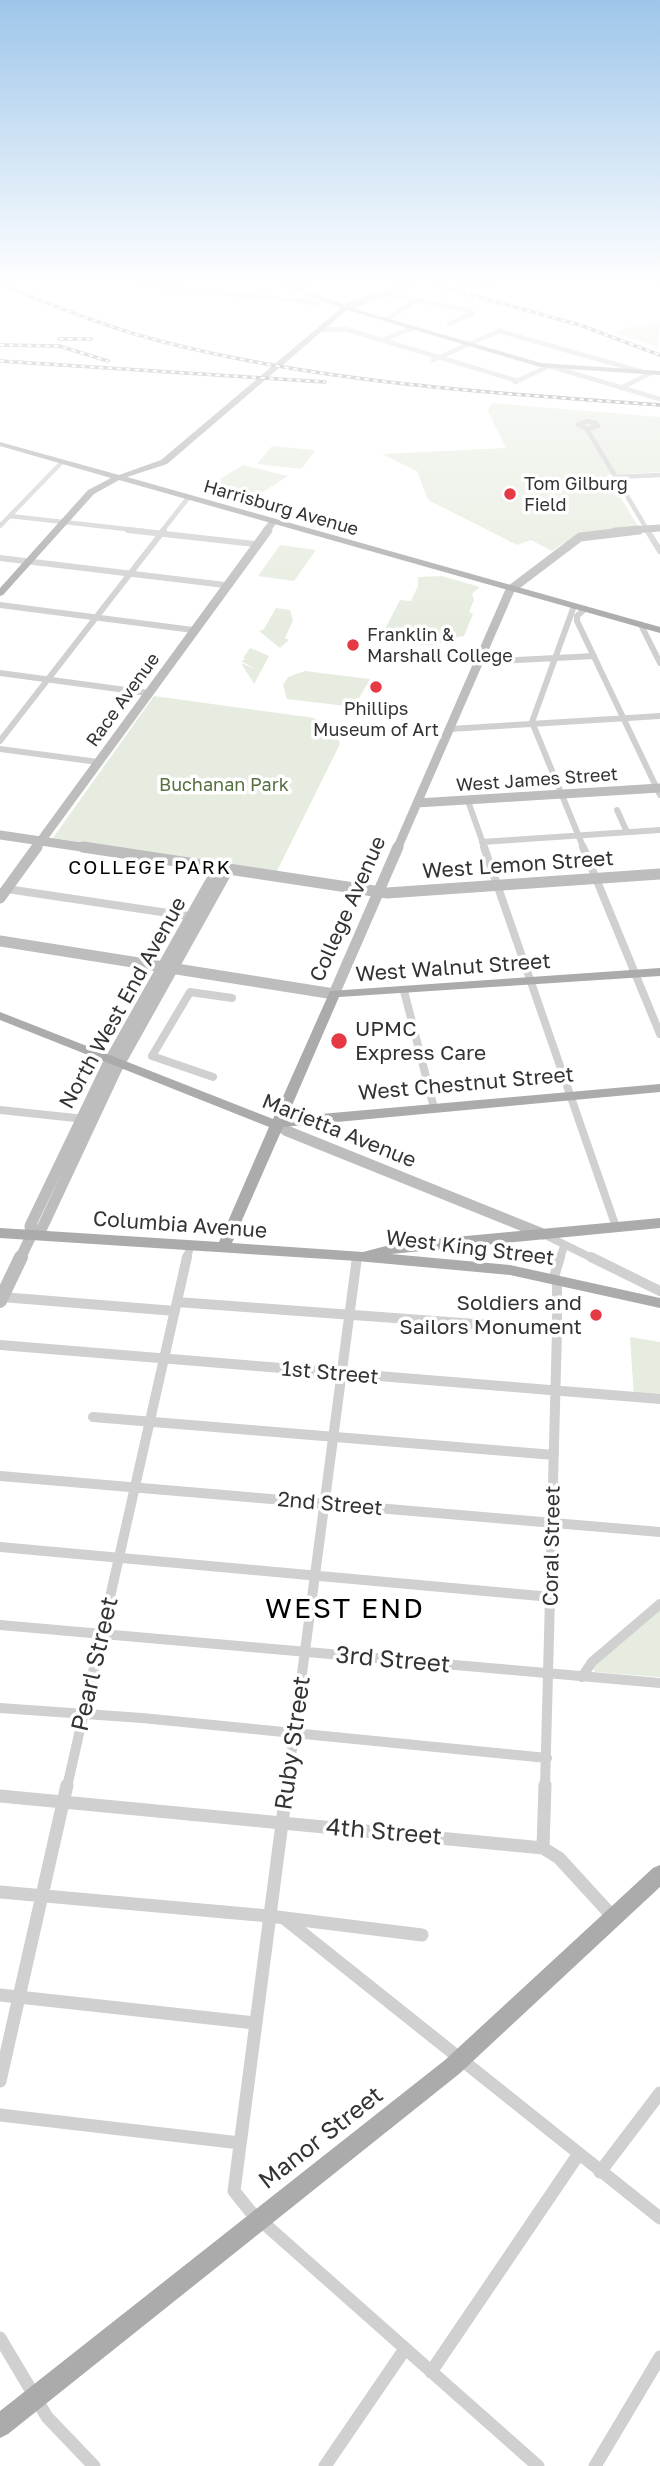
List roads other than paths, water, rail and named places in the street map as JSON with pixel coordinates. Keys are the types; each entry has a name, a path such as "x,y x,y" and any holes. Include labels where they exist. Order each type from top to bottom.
{"main road":[{"path":"152,488 147,483 148,479 164,462 237,399"},
{"name":"Harrisburg Avenue","path":"2,447 660,630"},
{"path":"91,492 119,478 164,462"},
{"path":"68,523 103,478 103,474"},
{"path":"0,605 68,523 102,490 119,478"},
{"name":"Race Avenue","path":"0,898 273,522"},
{"path":"511,588 580,537 605,532 660,529"},
{"path":"0,593 33,562"},
{"name":"College Avenue","path":"223,1248 511,588"},
{"name":"West James Street","path":"417,803 659,790"},
{"name":"West Lemon Street","path":"0,835 378,891 660,874"},
{"name":"North West End Avenue","path":"1,1299 31,1236 41,1227 87,1119 116,1062 196,918 226,873 224,868"},
{"name":"West Walnut Street","path":"0,941 334,994 660,972"},
{"name":"Marietta Avenue","path":"0,1016 277,1124 287,1131 543,1234"},
{"name":"West Chestnut Street","path":"277,1124 293,1120 660,1088"},
{"path":"357,1256 401,1247 660,1223"},
{"name":"Columbia Avenue","path":"0,1233 357,1256"},
{"name":"West King Street","path":"357,1256 510,1270 660,1303"},
{"name":"Manor Street","path":"0,2426 460,2060 660,1874"}],"street":[{"path":"590,429 660,551"},
{"path":"0,526 62,462"},
{"path":"618,477 660,475"},
{"path":"0,741 188,498"},
{"path":"10,516 255,544"},
{"path":"648,529 660,545"},
{"path":"0,558 225,585"},
{"path":"0,605 193,630"},
{"path":"574,606 533,715 533,724 660,1034"},
{"path":"585,609 577,615 577,621 659,790"},
{"path":"641,625 660,663"},
{"path":"479,662 594,656"},
{"path":"0,673 148,693"},
{"path":"450,729 660,716"},
{"path":"0,749 98,762"},
{"path":"468,801 616,1227"},
{"path":"617,810 627,832"},
{"path":"482,842 660,830"},
{"path":"7,889 196,918"},
{"path":"404,991 434,1108"},
{"path":"213,1077 152,1056 190,992 232,999"},
{"path":"0,1110 87,1119"},
{"name":"Marietta Avenue","path":"543,1234 660,1292"},
{"name":"Pearl Street","path":"0,2081 190,1246"},
{"name":"Coral Street","path":"543,1847 551,1597 555,1278 564,1246"},
{"name":"Ruby Street","path":"357,1256 234,2191 237,2198 260,2220 538,2466"},
{"path":"1,1299 350,1315 556,1330"},
{"name":"1st Street","path":"0,1345 660,1399"},
{"path":"93,1418 554,1454"},
{"name":"2nd Street","path":"0,1476 660,1532"},
{"path":"0,1547 551,1597"},
{"path":"582,1677 592,1662 660,1604"},
{"name":"3rd Street","path":"0,1625 660,1683"},
{"path":"0,1707 547,1758"},
{"name":"4th Street","path":"0,1796 543,1847"},
{"path":"543,1847 559,1858 614,1918"},
{"path":"0,1892 269,1916 422,1935"},
{"path":"285,1919 660,2218"},
{"path":"0,1996 255,2022"},
{"path":"600,2172 660,2093"},
{"path":"0,2115 240,2143"},
{"path":"431,2372 578,2155"},
{"path":"0,2338 47,2417 94,2466"},
{"path":"325,2466 405,2349"},
{"path":"595,2466 660,2357"}],"railway":[{"path":"577,399 660,405"}],"place":[{"name":"Tom Gilburg Field","path":"510,494"},
{"name":"Franklin & Marshall College","path":"353,645"},
{"name":"Phillips Museum of Art","path":"376,687"},
{"name":"UPMC Express Care","path":"339,1041"},
{"name":"Soldiers and Sailors Monument","path":"596,1315"}],"district":[{"name":"COLLEGE PARK","path":"150,868"},
{"name":"WEST END","path":"345,1609"}],"park label":[{"name":"Buchanan Park","path":"224,785"}]}
